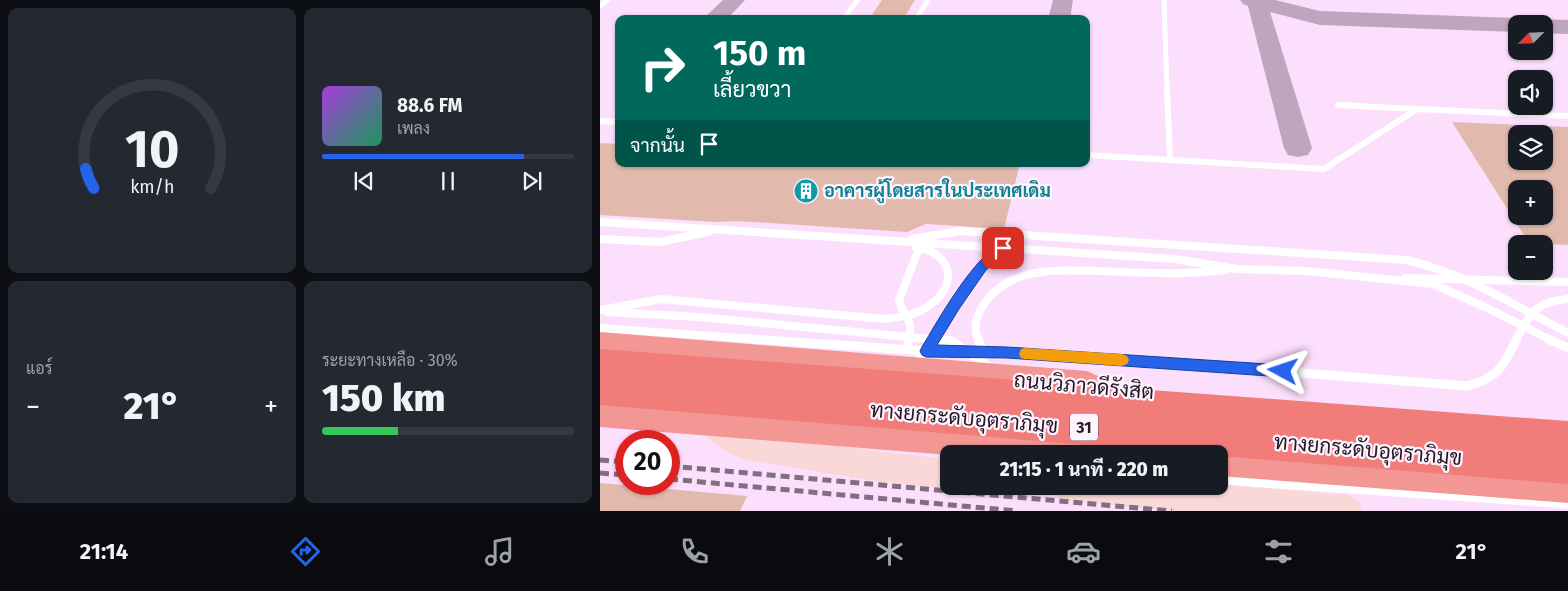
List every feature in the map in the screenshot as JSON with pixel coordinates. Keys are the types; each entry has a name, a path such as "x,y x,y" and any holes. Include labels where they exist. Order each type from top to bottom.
{"highway":[{"name":"ถนนวิภาวดีรังสิต","path":"600,345 915,357 1568,429"},
{"name":"ทางยกระดับอุตราภิมุข","path":"600,363 1568,439"},
{"name":"ทางยกระดับอุตราภิมุข","path":"600,389 1568,466"},
{"name":"31","path":"600,411 1034,445"},
{"path":"1228,460 1568,485"}],"main road":[{"path":"707,420 745,445 880,466 940,473"},
{"path":"1169,495 1347,511"}],"lane":[{"path":"600,6 608,0"},
{"path":"846,15 858,0"},
{"path":"919,15 928,0"},
{"path":"1164,0 1170,160"},
{"path":"1338,105 1568,116"},
{"path":"1090,155 1324,169 1417,109"},
{"path":"600,120 615,122"},
{"path":"600,222 1176,259 1237,269"},
{"path":"890,243 960,231 1407,260 1432,264 1456,273 1488,288 1568,333"},
{"path":"600,239 660,242 710,232 890,243 922,248 938,254 948,267 947,284 939,297 929,306 905,316 885,319 661,299 600,310"},
{"path":"915,357 909,319 900,306 899,300 921,243"},
{"path":"915,357 982,267 1003,248"},
{"path":"1047,433 1001,384 990,368 974,334 977,314 989,296 1003,284 1020,276 1044,270 1184,274 1237,269 1306,271 1376,280 1433,284 1568,348"},
{"path":"1376,280 1418,277 1568,282"},
{"path":"600,328 915,357 1007,352 1466,386 1486,381 1501,368 1523,327 1538,306 1549,301 1568,299"},
{"path":"600,310 699,317 952,341 990,368"},
{"path":"1054,440 1059,445"},
{"path":"1228,481 1568,504"}],"building":[{"path":"882,0 915,0 906,15 872,15"},
{"path":"1452,122 1522,125 1508,125 1508,170 1553,170 1553,126 1568,127 1568,245 1553,244 1553,235 1524,235 1518,225 1553,225 1553,180 1508,180 1508,210"},
{"name":"อาคารผู้โดยสารในประเทศเดิม","path":"600,143 615,144 615,167 1019,167 1004,229 926,224 907,232 737,221 716,222 600,215"},
{"path":"600,483 615,484 615,495 680,495 680,490 747,496 740,511 600,511"}],"taxiway":[{"path":"718,15 735,0"},
{"path":"1060,15 1063,0"},
{"path":"1250,0 1320,18 1508,25"},
{"path":"1257,2 1298,148"},
{"path":"1553,26 1568,27"}],"railway":[{"path":"600,460 615,461"},
{"path":"680,467 1172,511"},
{"path":"600,473 615,474"},
{"path":"680,480 1017,511"}],"slow traffic":[{"path":"1025,354 1122,360"}],"place":[{"name":"อาคารผู้โดยสารในประเทศเดิม","path":"806,191"}],"route":[{"path":"1003,248 982,267 954,305 926,351 1007,352 1283,371"}]}
